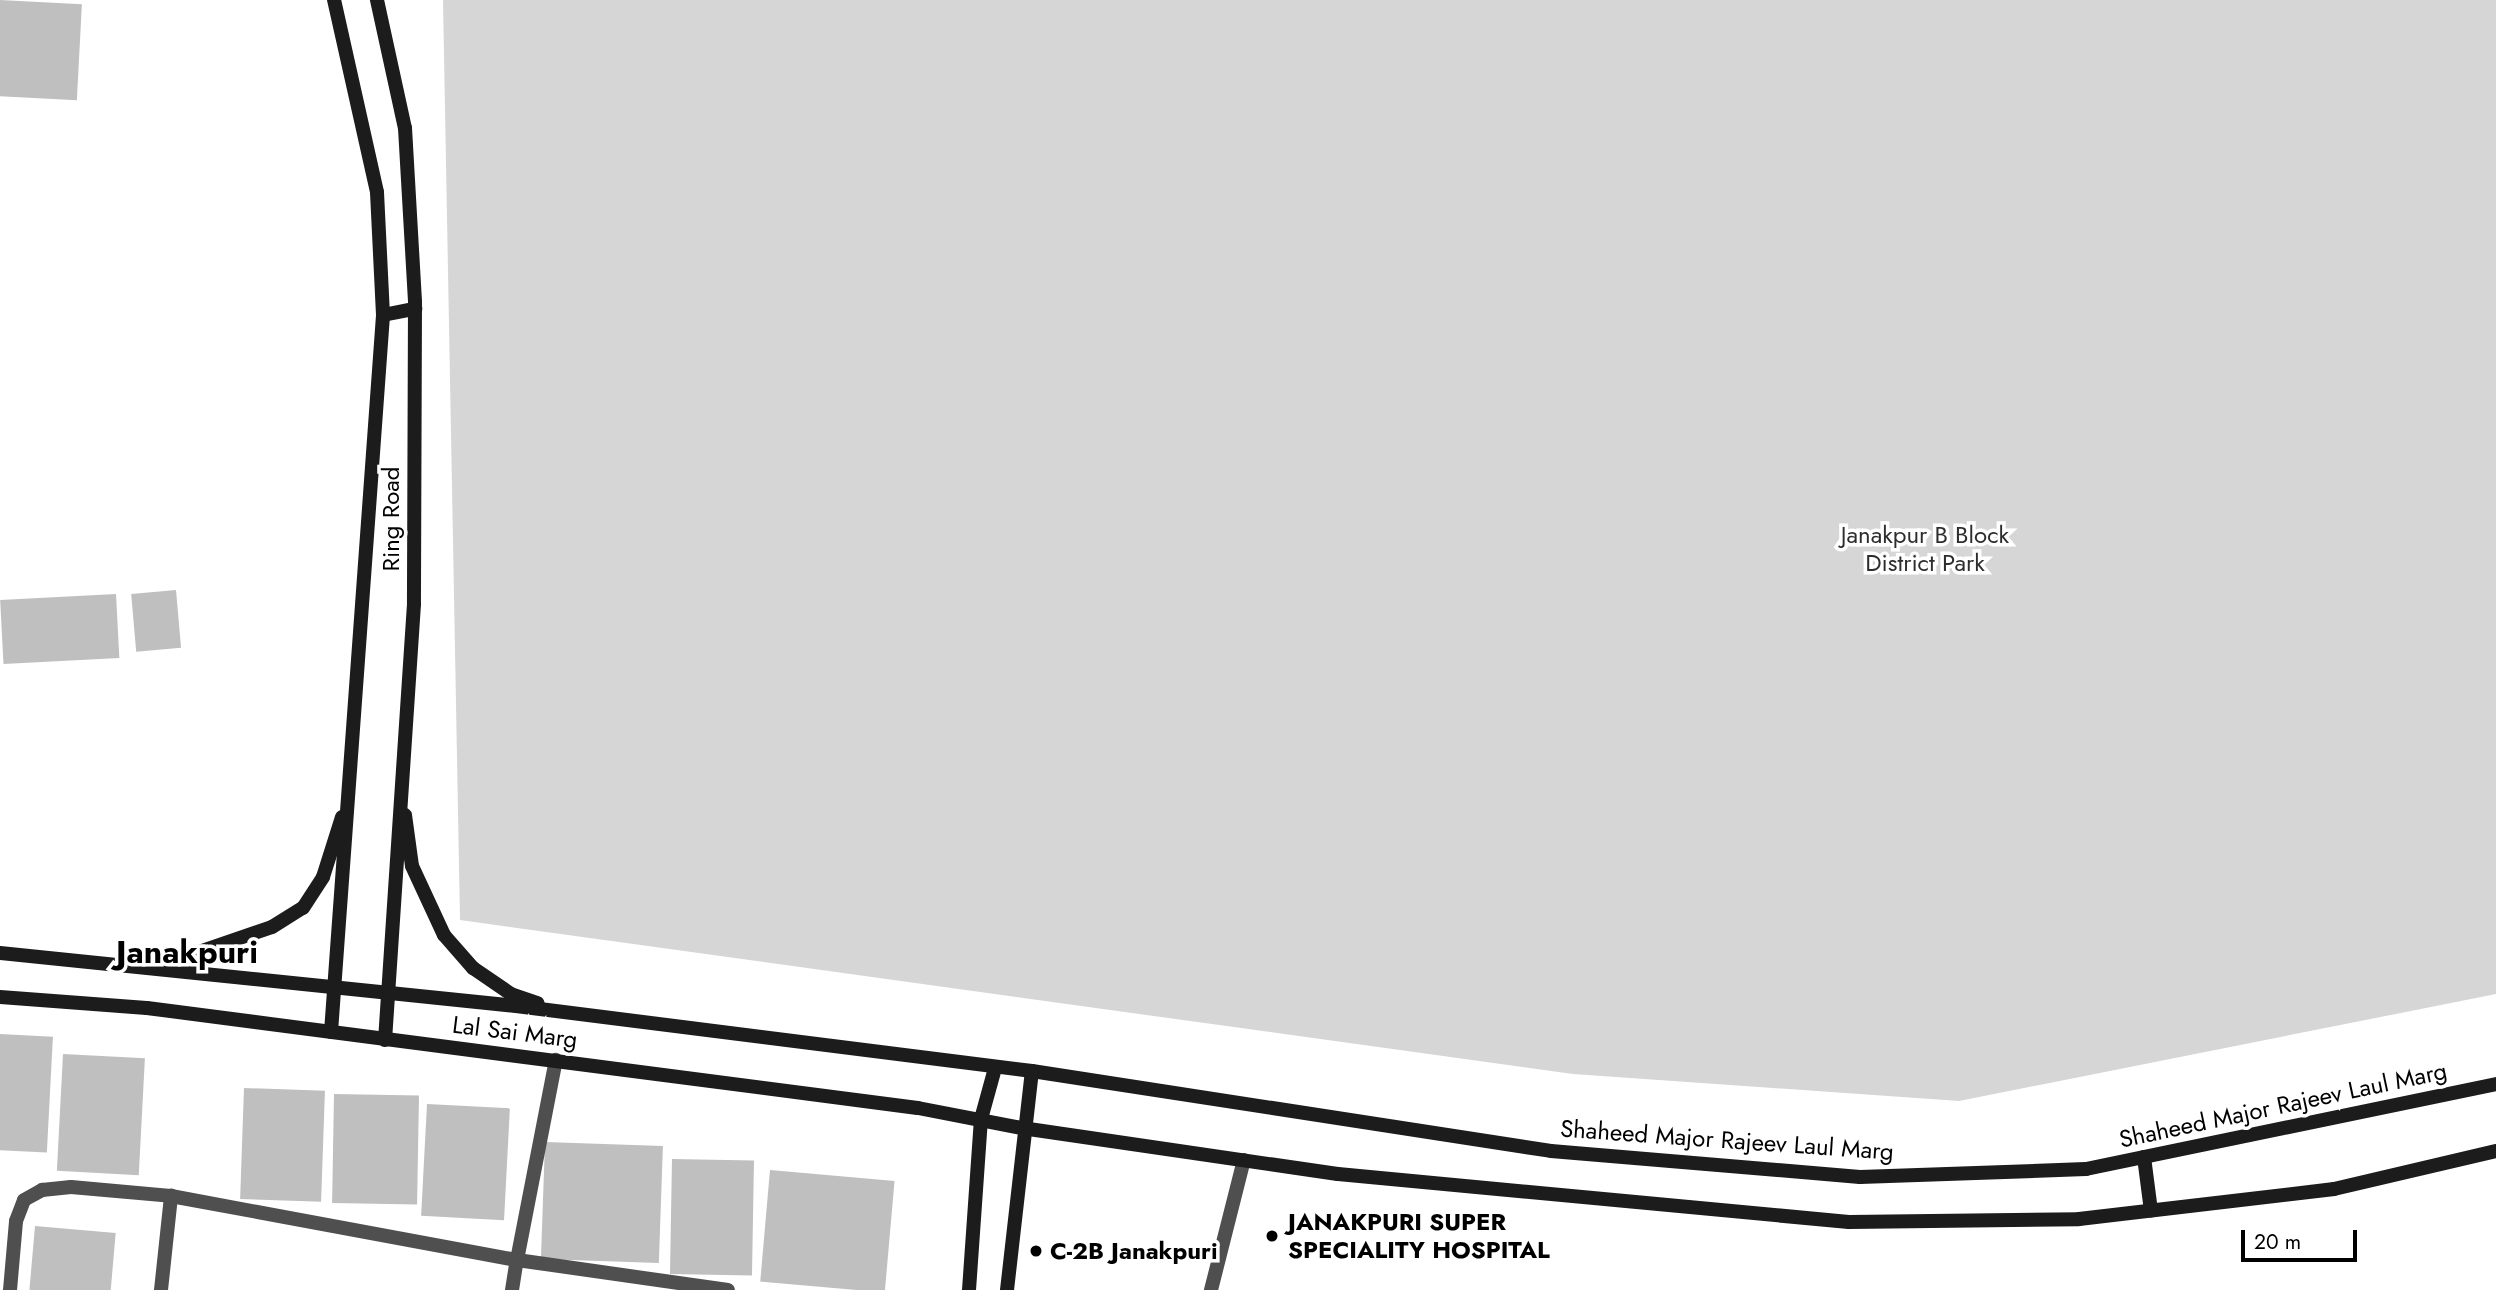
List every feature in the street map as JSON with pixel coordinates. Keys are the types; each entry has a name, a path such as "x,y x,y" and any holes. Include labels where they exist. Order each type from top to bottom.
{"street":[{"name":"Ring Road","path":"331,1032 383,315 377,192 334,0"},
{"name":"Ring Road","path":"377,0 405,128 415,309 414,604 400,779 386,1040"},
{"path":"383,315 415,309"},
{"path":"400,779 411,866 444,935 473,968 511,994 566,1013"},
{"path":"153,968 272,927 303,908 323,877 349,792"},
{"name":"Lal Sai Marg","path":"0,953 390,992 995,1068"},
{"name":"Lal Sai Marg","path":"0,997 146,1008 556,1060 981,1119 1022,1128"},
{"path":"512,1290 556,1060"},
{"path":"969,1290 981,1119 995,1068"},
{"name":"Shaheed Major Rajeev Laul Marg","path":"995,1068 1032,1071 1551,1151 1860,1177 2086,1169 2496,1084"},
{"path":"1007,1290 1022,1128 1032,1071"},
{"path":"1022,1128 1338,1174 1849,1222 2079,1219 2334,1189 2496,1151"},
{"path":"2144,1157 2151,1211"},
{"path":"1211,1290 1244,1160"},
{"path":"10,1290 16,1222 24,1200 43,1190 71,1187 171,1196 517,1260 728,1290"},
{"path":"161,1290 171,1196"}],"green space":[{"name":"Janakpur B Block District Park","path":"443,0 2496,0 2496,994 1959,1101 1573,1074 460,920"}],"building":[{"path":"0,0 82,4 77,100 0,96"},
{"path":"176,590 181,648 136,652 131,594"},
{"path":"116,594 119,658 4,664 0,600"},
{"path":"0,1034 53,1037 47,1153 0,1150"},
{"path":"63,1054 145,1058 139,1175 57,1171"},
{"path":"244,1088 325,1091 321,1202 240,1199"},
{"path":"334,1094 419,1095 417,1204 332,1203"},
{"path":"427,1104 510,1108 504,1220 421,1216"},
{"path":"545,1142 663,1146 659,1263 541,1259"},
{"path":"672,1159 754,1160 752,1275 670,1274"},
{"path":"770,1170 895,1181 885,1290 760,1282"},
{"path":"35,1226 116,1233 111,1290 29,1290"}],"place":[{"name":"JANAKPURI SUPER SPECIALITY HOSPITAL","path":"1272,1236"},
{"name":"C-2B Janakpuri","path":"1036,1251"}],"district":[{"name":"Janakpuri","path":"187,952"}]}
